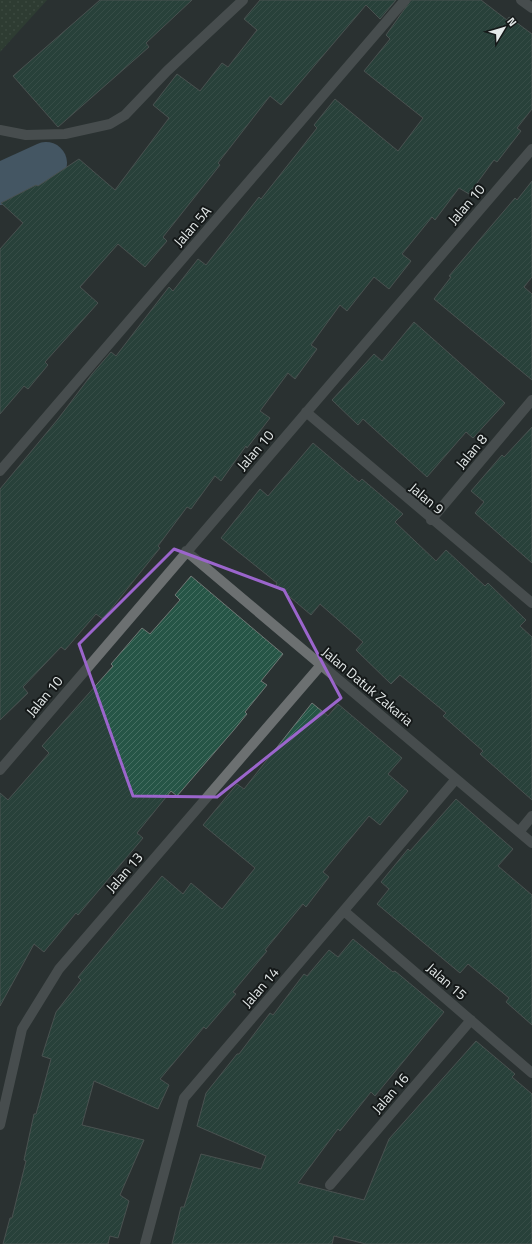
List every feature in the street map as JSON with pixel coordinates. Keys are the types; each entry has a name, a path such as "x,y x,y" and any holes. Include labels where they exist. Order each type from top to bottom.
{"street":[{"path":"0,130 26,135 66,134 96,128 115,121 125,115 167,71 243,0"},
{"name":"Jalan 5A","path":"0,471 405,0"},
{"path":"521,0 532,8"},
{"name":"Jalan 10","path":"0,770 186,551 532,149"},
{"name":"Jalan 8","path":"431,520 532,400"},
{"name":"Jalan 9","path":"306,412 431,520 532,603"},
{"name":"Jalan Datuk Zakaria","path":"186,551 532,843"},
{"name":"Jalan 13","path":"0,1125 22,1029 59,969 320,665"},
{"name":"Jalan 14","path":"145,1244 184,1098 456,780"},
{"path":"518,832 532,816"},
{"name":"Jalan 15","path":"344,911 532,1073"},
{"name":"Jalan 16","path":"330,1185 471,1020"}],"highlighted area":[{"path":"174,549 284,590 341,698 217,797 133,796 79,644"}],"green space":[{"path":"0,0 47,0 0,52"}],"building":[{"path":"100,0 192,0 146,43 149,47 58,127 13,76"},
{"path":"260,0 396,0 380,19 366,5 281,105 270,96 218,163 220,165 163,237 167,241 145,267 118,244 80,287 98,303 45,362 48,365 28,389 24,386 0,414 0,249 23,223 1,203 36,185 38,186 79,159 115,190 169,118 153,105 177,74 200,91 222,63 228,67 257,30 244,19"},
{"path":"411,0 481,0 507,20 509,17 532,34 532,109 517,128 521,131 497,162 494,160 469,194 459,188 435,220 432,217 402,254 411,261 389,289 374,277 347,311 340,305 311,345 317,349 295,379 288,373 260,411 270,418 247,448 246,446 221,481 215,476 191,509 187,507 158,546 160,548 103,619 96,614 65,650 61,647 23,687 28,693 0,720 0,489 111,352 116,356 169,287 173,291 198,259 206,265 259,197 261,199 317,128 314,125 335,99 398,151 423,118 364,71 390,39 386,35"},
{"path":"532,181 532,277 524,287 532,294 532,380 434,299 451,277 449,276 515,198 517,200"},
{"path":"414,322 505,403 473,438 466,432 427,477 363,419 358,425 332,400 374,354 382,361"},
{"path":"532,427 532,563 475,513 484,502 471,491 502,455 504,457"},
{"path":"313,443 359,482 362,479 403,514 395,522 436,561 446,550 485,586 488,583 526,620 520,626 532,637 532,800 480,754 483,751 443,716 446,713 400,675 391,684 356,650 363,642 320,604 311,615 276,585 277,583 221,538 260,489 268,496"},
{"path":"191,576 283,654 261,681 267,685 245,712 247,714 177,796 171,791 137,833 143,838 78,915 76,913 44,952 34,944 0,1006 0,793 8,800 49,753 42,746 113,666 111,664 142,628 150,634 180,600 175,595"},
{"path":"312,703 328,716 338,704 402,758 388,774 408,791 380,825 369,816 323,872 329,877 306,907 303,904 233,992 236,994 206,1029 204,1027 160,1079 169,1085 158,1109 94,1081 82,1125 144,1140 120,1195 129,1201 118,1238 110,1236 108,1244 3,1244 10,1218 12,1218 26,1161 24,1160 34,1114 36,1114 51,1059 42,1056 56,1012 81,980 78,977 162,876 183,894 191,883 222,909 255,868 203,825 237,784 244,789"},
{"path":"456,799 513,849 498,866 532,895 532,1025 506,1002 509,998 468,964 460,973 377,904 389,889 381,882 408,849 410,851"},
{"path":"353,939 393,972 395,971 444,1012 375,1096 371,1092 340,1131 338,1129 298,1183 364,1200 389,1139 476,1041 515,1074 512,1077 532,1094 532,1244 366,1244 334,1236 332,1244 172,1244 181,1207 184,1207 201,1154 261,1169 266,1156 197,1126 206,1093 237,1054 239,1054 270,1013 273,1015 304,974 307,976 329,950 338,957"}],"waterway":[{"path":"0,184 46,163"}]}
